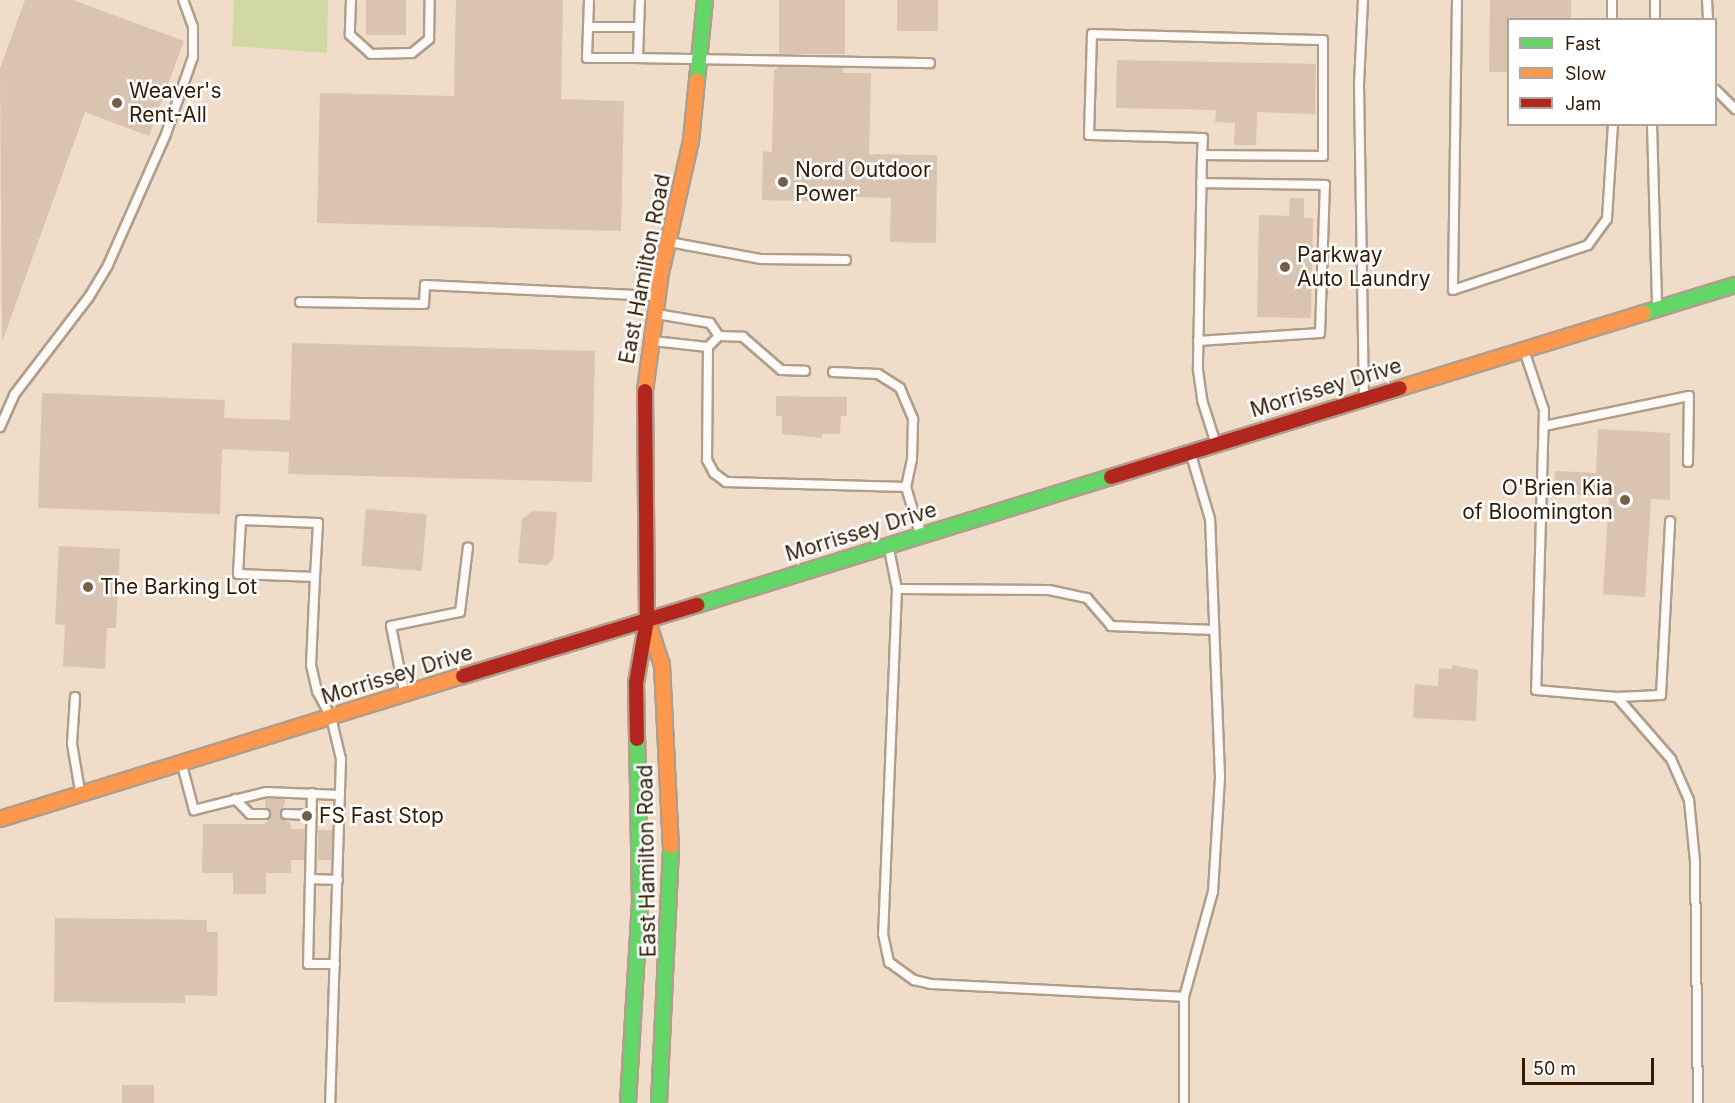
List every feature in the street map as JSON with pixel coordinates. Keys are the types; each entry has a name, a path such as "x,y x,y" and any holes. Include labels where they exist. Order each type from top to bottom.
{"main road":[{"name":"East Hamilton Road","path":"628,1103 640,903 636,682 647,620 643,443 650,341 657,296 691,141 702,59 705,0"},
{"name":"Morrissey Drive","path":"0,819 1735,285"},
{"name":"East Hamilton Road","path":"647,620 662,666 672,866 659,1103"}],"lane":[{"path":"0,427 20,386 89,297 108,265 166,134 193,57 193,27 183,0"},
{"path":"351,0 350,35 371,54 412,53 429,39 430,0"},
{"path":"589,0 587,58 930,63"},
{"path":"638,58 640,0"},
{"path":"1363,0 1359,85 1364,398"},
{"path":"1457,0 1453,290 1588,245 1607,219 1613,126"},
{"path":"1612,0 1612,18"},
{"path":"1654,18 1655,0"},
{"path":"1707,0 1708,18"},
{"path":"588,27 639,27"},
{"path":"1202,155 1323,156 1323,40 1092,34 1089,135 1203,138 1202,155 1201,183 1197,341 1202,400 1216,444"},
{"path":"1717,91 1735,109"},
{"path":"1652,126 1657,309"},
{"path":"1197,341 1320,333 1325,185 1201,183"},
{"path":"669,242 761,260 846,260"},
{"path":"300,302 424,304 425,285 657,296"},
{"path":"654,314 710,323 719,336"},
{"path":"805,371 781,370 743,338 719,336 708,347 707,460 714,473 726,482 906,487"},
{"path":"650,341 708,347"},
{"path":"1524,349 1544,410 1536,690 1617,697 1661,696 1670,520"},
{"path":"833,372 878,374 900,388 913,419 912,459 906,487 921,535"},
{"path":"1544,426 1689,396 1688,462"},
{"path":"1184,1103 1184,997 1213,892 1220,777 1210,519 1190,452"},
{"path":"315,577 238,574 241,520 318,522 311,665 317,691 331,717 341,759 330,1103"},
{"path":"889,545 897,589 883,934 889,962 914,980 931,984 1184,997"},
{"path":"404,695 391,626 460,612 468,547"},
{"path":"897,589 1048,590 1087,598 1111,626 1214,630"},
{"path":"75,697 72,744 81,794"},
{"path":"1617,697 1671,759 1689,800 1695,861 1698,1103"},
{"path":"181,764 194,810 266,792 340,795"},
{"path":"312,793 308,964 334,964"},
{"path":"235,799 250,814 265,814"},
{"path":"286,814 312,814"},
{"path":"310,879 338,880"}],"green space":[{"path":"234,0 328,0 327,53 232,46"}],"building":[{"path":"25,0 73,0 184,41 149,136 85,112 2,342 0,68"},
{"path":"366,0 406,0 406,35 366,35"},
{"path":"456,0 563,0 561,99 624,101 621,231 317,223 320,93 454,96"},
{"path":"779,0 845,0 845,54 779,54"},
{"path":"897,0 938,0 938,31 897,31"},
{"path":"1490,0 1571,0 1571,18 1507,18 1507,72 1489,72"},
{"path":"1117,60 1316,64 1315,114 1257,112 1256,145 1234,145 1235,123 1215,122 1216,110 1116,108"},
{"path":"778,67 843,68 843,73 871,73 869,154 937,155 936,243 890,242 891,198 812,196 812,201 762,200 763,151 772,152 774,71"},
{"name":"Parkway Auto Laundry","path":"1290,198 1304,198 1304,218 1313,218 1311,318 1257,317 1259,215 1289,216"},
{"path":"292,343 595,351 592,482 288,474 289,452 222,449 220,514 38,508 42,393 225,400 224,418 290,420"},
{"path":"776,396 847,397 847,416 841,416 840,434 822,434 822,438 782,434 782,416 776,416"},
{"path":"1598,429 1670,433 1670,500 1651,499 1645,597 1603,594 1609,497 1554,493 1555,471 1596,473"},
{"path":"366,509 427,514 422,571 361,566"},
{"path":"533,511 557,512 553,559 547,565 518,563 522,519"},
{"name":"The Barking Lot","path":"59,546 120,549 116,628 107,628 105,669 63,666 65,625 55,624"},
{"path":"1452,665 1478,670 1476,721 1413,718 1415,684 1438,686 1439,668 1452,669"},
{"path":"265,799 286,799 280,816 291,824 291,829 305,829 304,860 291,860 291,873 266,873 266,894 233,894 233,873 202,873 203,824 265,824 271,815 265,808"},
{"path":"318,830 332,830 332,860 318,860"},
{"path":"55,918 207,920 207,932 218,932 217,996 185,995 185,1003 54,1002"},
{"path":"122,1085 154,1085 154,1103 122,1103"}],"traffic: fast":[{"path":"697,80 705,0"},
{"path":"1644,313 1735,285"},
{"path":"697,605 1111,477"},
{"path":"628,1103 640,903 637,739"},
{"path":"659,1103 671,846"}],"traffic: slow":[{"path":"645,391 661,273 691,141 697,80"},
{"path":"1400,388 1644,313"},
{"path":"648,622 662,665 671,846"},
{"path":"0,819 463,676"}],"traffic: jam":[{"path":"1111,477 1400,388"},
{"path":"637,739 636,683 647,620 645,391"},
{"path":"463,676 697,605"}],"place":[{"name":"Weaver's Rent-All","path":"117,103"},
{"name":"Nord Outdoor Power","path":"783,182"},
{"name":"Parkway Auto Laundry","path":"1285,267"},
{"name":"O'Brien Kia of Bloomington","path":"1625,500"},
{"name":"The Barking Lot","path":"88,587"},
{"name":"FS Fast Stop","path":"307,816"}]}
